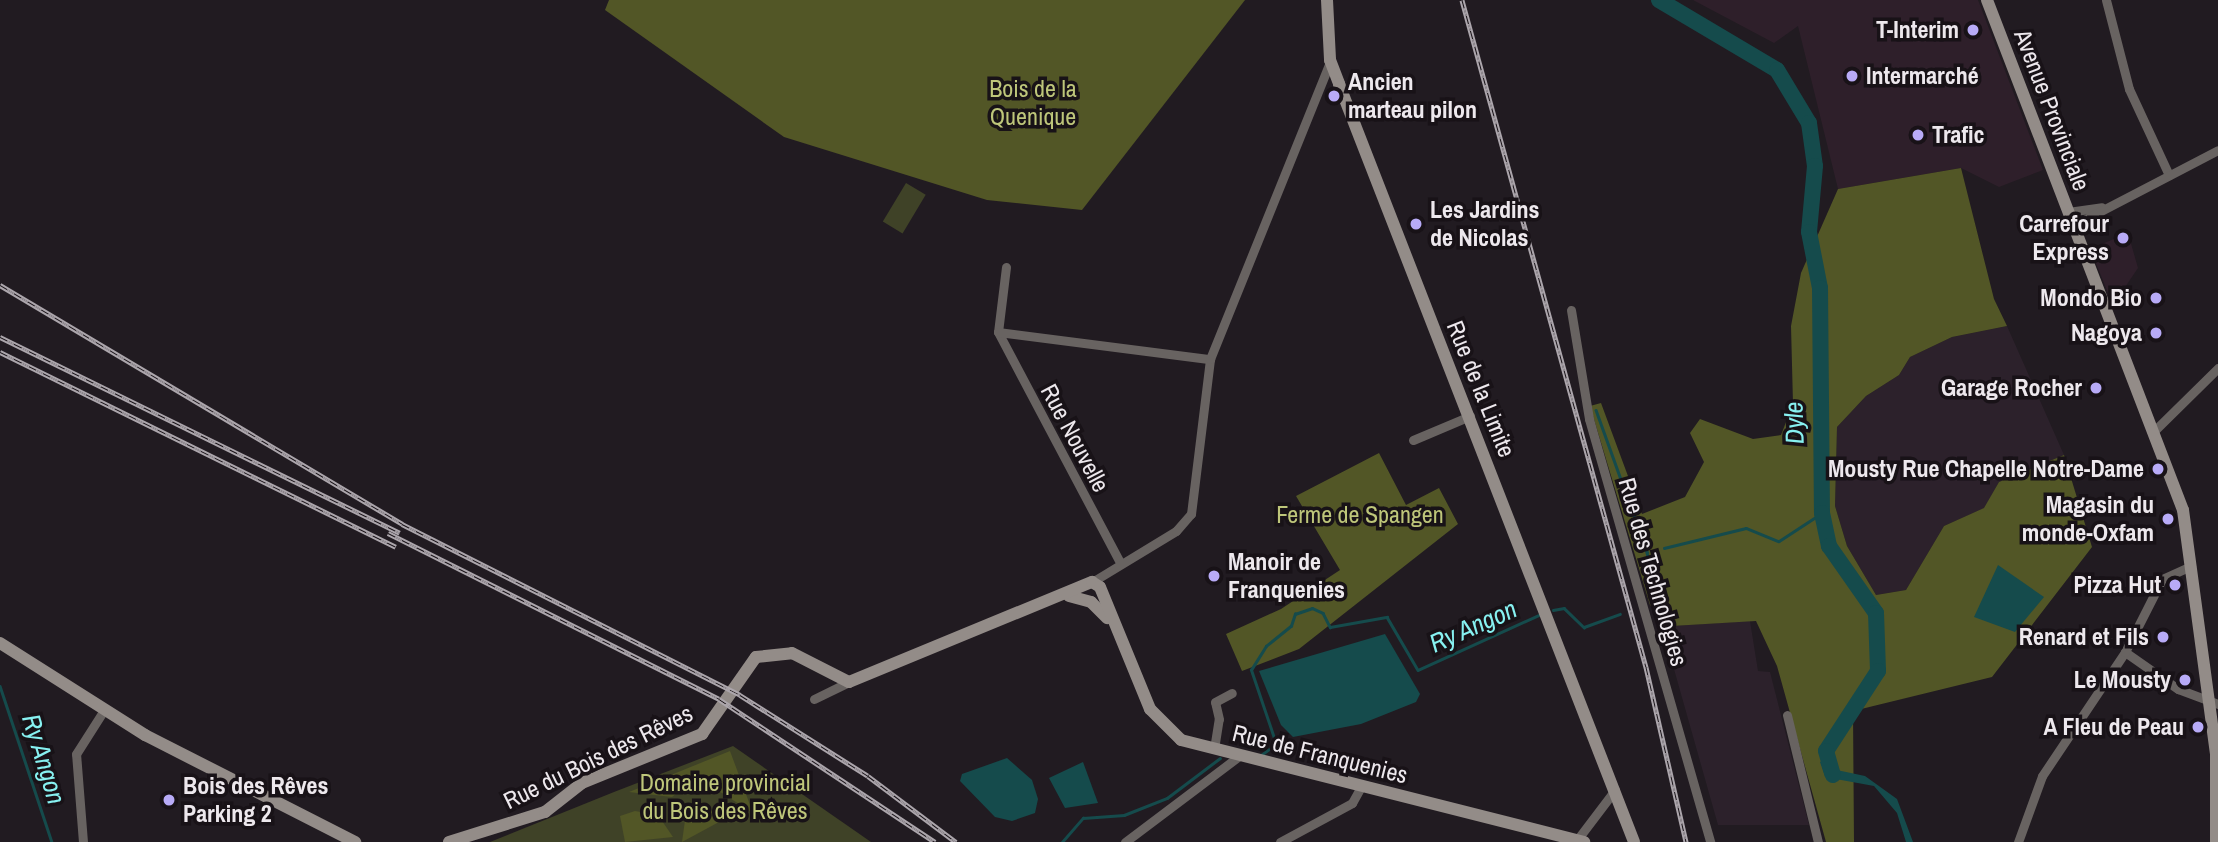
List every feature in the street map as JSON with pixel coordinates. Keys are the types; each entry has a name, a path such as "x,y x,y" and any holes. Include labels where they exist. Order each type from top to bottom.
{"street":[{"name":"Rue de la Limite","path":"1327,0 1330,60 1339,85 1634,842"},
{"name":"Avenue Provinciale","path":"1987,0 2183,510 2214,706 2216,842"},
{"path":"2106,0 2129,89 2169,175"},
{"path":"814,699 849,682 1069,596 1091,592 1119,561 1170,536 1191,514 1210,359 1322,89 1330,60"},
{"path":"1322,89 1339,85"},
{"path":"2074,225 2104,206 2218,150"},
{"path":"2068,212 2104,206"},
{"path":"1006,267 998,332 1210,359"},
{"name":"Rue des Technologies","path":"1571,310 1589,419 1710,842"},
{"name":"Rue Nouvelle","path":"998,332 1119,561"},
{"path":"2153,432 2218,368"},
{"path":"1413,440 1469,416"},
{"path":"2018,842 2042,776 2124,652 2162,579 2190,566"},
{"name":"Rue de Franquenies","path":"1091,592 1111,623 1157,722 1181,740 1580,841"},
{"path":"0,643 104,710 355,842"},
{"path":"2124,652 2214,706"},
{"name":"Rue du Bois des Rêves","path":"449,842 545,813 582,783 702,734 756,656 792,653 849,682"},
{"path":"1214,749 1219,719 1215,702 1232,693"},
{"path":"83,842 76,754 104,710"},
{"path":"1787,715 1818,842"},
{"path":"1125,842 1239,756"},
{"path":"1280,842 1352,803 1361,787"},
{"path":"1580,841 1615,790"}],"shaded area":[{"path":"1693,0 1978,0 2043,170 1999,187 1961,168 1838,189 1798,26 1774,43"},
{"path":"2128,233 2138,268 2113,305 2090,249"},
{"path":"2007,326 2064,455 1999,482 1985,508 1944,526 1906,590 1876,595 1847,546 1835,506 1837,427 1866,396 1899,375 1910,357 1952,337"},
{"path":"1750,621 1758,671 1770,672 1809,825 1718,825 1672,662 1672,626"}],"green space":[{"name":"Bois de la Quenique","path":"609,0 1245,0 1082,210 987,200 784,137 605,10"},
{"path":"1961,168 1994,299 2007,326 1952,337 1910,357 1899,375 1866,396 1837,427 1835,506 1847,546 1876,595 1906,590 1944,526 1984,508 1999,482 2064,455 2092,547 1992,677 1853,711 1854,842 1826,842 1777,666 1756,621 1672,626 1650,605 1590,406 1601,403 1642,514 1685,497 1704,462 1690,433 1700,419 1753,439 1781,435 1793,404 1791,326 1801,273 1838,189"},
{"path":"906,183 926,195 903,233 883,222"},
{"name":"Ferme de Spangen","path":"1379,453 1406,505 1439,488 1458,524 1299,649 1242,671 1226,634 1281,609 1340,570 1296,496"},
{"name":"Domaine provincial du Bois des Rêves","path":"733,746 871,842 490,842 614,792"},
{"path":"730,751 753,813 711,786 692,781 672,797 629,792"},
{"path":"694,803 717,813 719,822 682,842 686,813"},
{"path":"635,811 658,815 673,837 625,842 620,816"}],"water":[{"path":"1998,565 2044,597 2015,632 1974,617"},
{"path":"1385,634 1420,694 1416,702 1361,724 1293,737 1281,725 1259,671"},
{"path":"1830,757 1832,769 1865,776 1897,799 1913,842 1906,842 1897,813 1874,786 1825,777 1820,762"},
{"path":"1007,758 1032,780 1038,799 1035,813 1012,821 995,817 960,781 962,774"},
{"path":"1083,762 1098,803 1065,808 1049,778"}],"waterway":[{"name":"Dyle","path":"1659,0 1777,70 1809,123 1815,166 1809,232 1820,288 1822,513 1829,546 1876,613 1878,671 1826,751 1833,775"},
{"path":"1596,410 1647,552 1656,603"},
{"name":"Ry Angon","path":"1664,548 1746,528 1779,541 1822,513"},
{"name":"Ry Angon","path":"1261,755 1276,744 1251,670 1266,646 1291,626 1295,614 1312,608 1323,613 1330,627 1387,617 1418,670 1541,614"},
{"name":"Ry Angon","path":"1553,610 1564,608 1584,627 1620,614"},
{"name":"Ry Angon","path":"0,686 52,842"},
{"name":"Ry Angon","path":"1062,842 1083,818 1124,815 1167,798 1220,758"}],"railway":[{"path":"1462,0 1646,667 1686,842"},
{"path":"0,285 402,524 740,695 868,776 956,842"},
{"path":"0,337 400,533"},
{"path":"0,352 396,547"},
{"path":"388,533 719,699 935,842"}],"place":[{"name":"T-Interim","path":"1973,30"},
{"name":"Intermarché","path":"1852,76"},
{"name":"Ancien marteau pilon","path":"1334,96"},
{"name":"Trafic","path":"1918,135"},
{"name":"Les Jardins de Nicolas","path":"1416,224"},
{"name":"Carrefour Express","path":"2123,238"},
{"name":"Mondo Bio","path":"2156,298"},
{"name":"Nagoya","path":"2156,333"},
{"name":"Garage Rocher","path":"2096,388"},
{"name":"Mousty Rue Chapelle Notre-Dame","path":"2158,469"},
{"name":"Magasin du monde-Oxfam","path":"2168,519"},
{"name":"Manoir de Franquenies","path":"1214,576"},
{"name":"Pizza Hut","path":"2175,585"},
{"name":"Renard et Fils","path":"2163,637"},
{"name":"Le Mousty","path":"2185,680"},
{"name":"A Fleu de Peau","path":"2198,727"},
{"name":"Bois des Rêves Parking 2","path":"169,800"}]}
